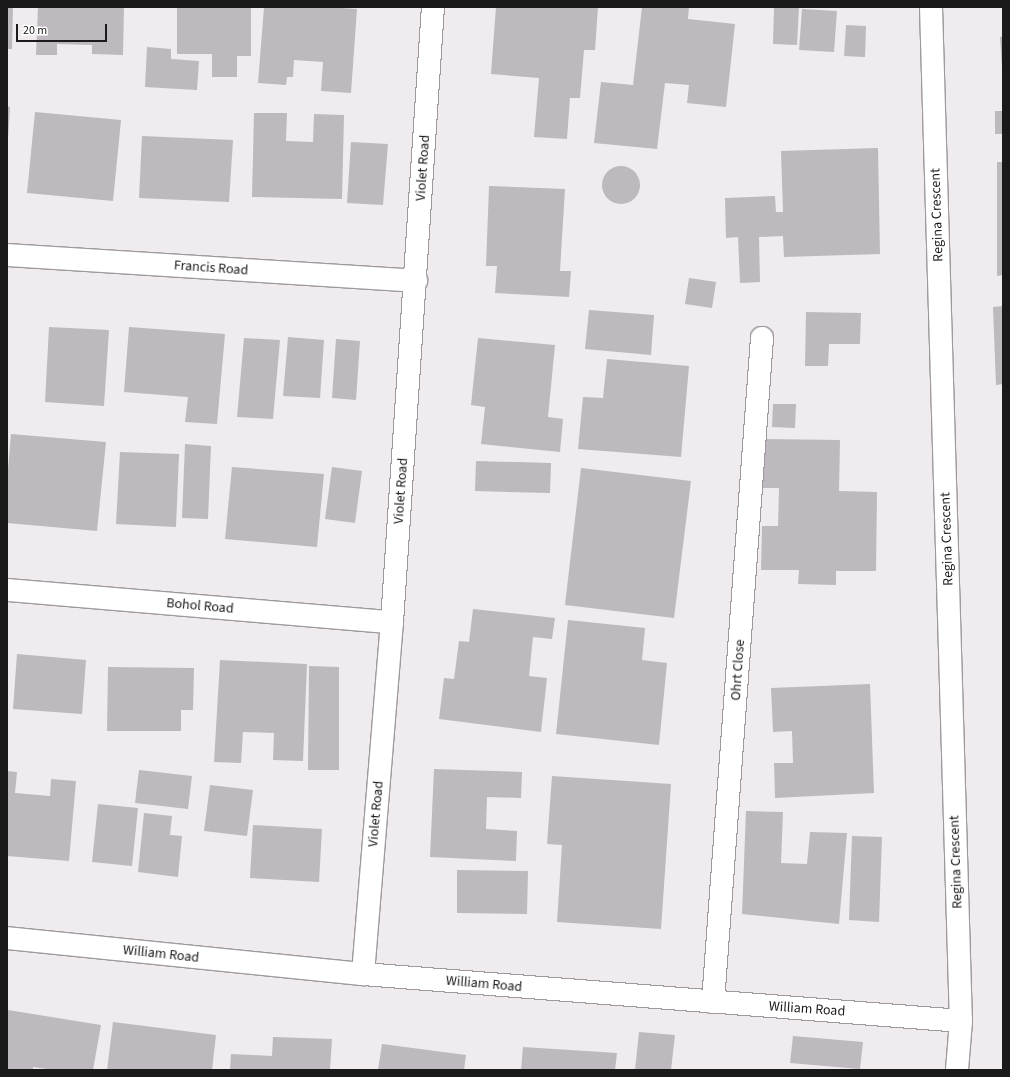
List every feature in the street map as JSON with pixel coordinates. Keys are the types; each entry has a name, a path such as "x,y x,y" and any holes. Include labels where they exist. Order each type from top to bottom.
{"street":[{"name":"Violet Road","path":"363,974 392,622 416,281 433,7"},
{"name":"Regina Crescent","path":"931,7 961,1021 957,1070"},
{"name":"Francis Road","path":"7,255 416,281"},
{"name":"Ohrt Close","path":"713,1002 762,338"},
{"name":"Bohol Road","path":"7,590 392,622"},
{"name":"William Road","path":"7,938 363,974 961,1021"}],"building":[{"path":"7,7 13,7 12,49 7,49"},
{"path":"38,7 124,7 123,55 92,54 92,45 57,44 57,55 36,55"},
{"path":"177,7 251,7 251,56 237,56 237,77 212,77 212,54 177,54"},
{"path":"264,7 325,7 357,9 351,93 321,91 323,62 294,60 293,77 287,77 286,85 258,83"},
{"path":"496,7 598,7 595,50 584,50 580,98 570,98 567,139 534,137 539,78 491,74"},
{"path":"642,7 689,7 688,19 735,24 726,107 687,103 689,85 665,83 657,149 594,143 601,82 633,85"},
{"path":"774,7 799,7 797,45 773,44"},
{"path":"802,9 837,11 834,52 799,50"},
{"path":"846,25 866,26 865,57 844,56"},
{"path":"1003,36 1003,67 1002,67 1000,37"},
{"path":"147,47 171,49 171,59 199,61 197,90 145,87"},
{"path":"7,106 10,107 8,139 7,139"},
{"path":"995,111 1003,111 1003,134 995,134"},
{"path":"35,112 121,120 113,201 27,193"},
{"path":"254,113 287,113 286,141 313,142 314,114 344,115 342,199 252,197"},
{"path":"142,136 233,140 229,202 139,198"},
{"path":"351,142 388,144 383,205 347,203"},
{"path":"878,148 880,254 784,257 783,236 759,237 760,282 740,283 738,237 726,238 725,198 775,196 776,212 783,212 781,151"},
{"path":"997,162 1003,162 1003,275 997,276"},
{"path":"621,166 631,169 637,175 640,185 637,195 631,201 621,204 611,201 605,195 602,185 605,175 611,169"},
{"path":"489,186 565,189 560,271 571,271 569,297 495,293 497,266 486,266"},
{"path":"689,278 716,282 712,308 685,304"},
{"path":"1003,306 1003,384 996,385 993,307"},
{"path":"589,310 654,315 651,355 585,349"},
{"path":"806,312 861,313 860,344 829,344 828,366 805,366"},
{"path":"49,327 109,330 104,406 45,402"},
{"path":"129,327 225,334 217,424 185,422 188,397 124,392"},
{"path":"288,337 324,340 320,398 283,396"},
{"path":"244,338 280,340 273,419 237,417"},
{"path":"478,338 555,345 548,417 563,419 560,452 481,444 485,407 471,405"},
{"path":"336,339 360,341 356,400 332,398"},
{"path":"607,359 689,366 681,457 578,449 583,397 603,398"},
{"path":"773,404 796,404 795,428 772,427"},
{"path":"11,434 106,442 97,531 7,523 7,481"},
{"path":"763,439 840,440 839,491 877,492 876,571 836,571 836,585 798,584 799,570 761,570 762,526 778,526 779,488 762,488"},
{"path":"185,444 211,446 208,519 182,518"},
{"path":"120,452 179,454 176,527 116,524"},
{"path":"476,461 551,463 550,493 475,491"},
{"path":"232,467 324,474 317,547 225,539"},
{"path":"332,467 362,471 355,523 325,519"},
{"path":"581,468 691,481 674,618 565,605"},
{"path":"473,609 555,618 552,639 533,637 529,676 547,678 541,732 439,719 444,678 454,679 459,641 469,642"},
{"path":"568,620 645,628 642,660 667,663 659,745 556,734"},
{"path":"17,654 86,660 82,714 13,709"},
{"path":"220,660 307,664 303,761 273,760 274,733 243,732 241,763 214,762"},
{"path":"309,666 339,667 339,770 308,770"},
{"path":"108,667 194,668 193,710 181,710 181,731 107,731"},
{"path":"870,684 874,793 775,798 774,763 793,763 792,731 773,732 771,688"},
{"path":"434,769 522,772 521,798 487,797 486,829 517,831 516,861 430,857"},
{"path":"139,770 192,776 188,809 135,803"},
{"path":"7,771 17,772 15,793 50,796 51,779 76,781 69,861 7,856"},
{"path":"552,776 671,784 661,929 557,922 562,845 547,844"},
{"path":"210,785 253,790 247,836 204,831"},
{"path":"98,804 138,808 132,866 92,862"},
{"path":"746,811 783,812 781,863 807,864 810,832 847,833 839,924 742,914"},
{"path":"144,813 172,816 170,835 182,836 178,877 138,872"},
{"path":"253,825 322,829 319,882 250,878"},
{"path":"852,836 882,837 879,922 849,920"},
{"path":"457,870 528,871 527,914 457,913"},
{"path":"8,1010 101,1025 93,1070 54,1070 33,1067 33,1070 7,1070"},
{"path":"113,1022 216,1035 212,1070 107,1070"},
{"path":"639,1032 675,1035 671,1070 635,1070"},
{"path":"793,1036 863,1042 860,1069 790,1063"},
{"path":"273,1037 332,1039 330,1070 230,1070 231,1054 272,1056"},
{"path":"382,1044 466,1055 464,1070 378,1070"},
{"path":"523,1047 617,1053 615,1070 521,1070"}]}
